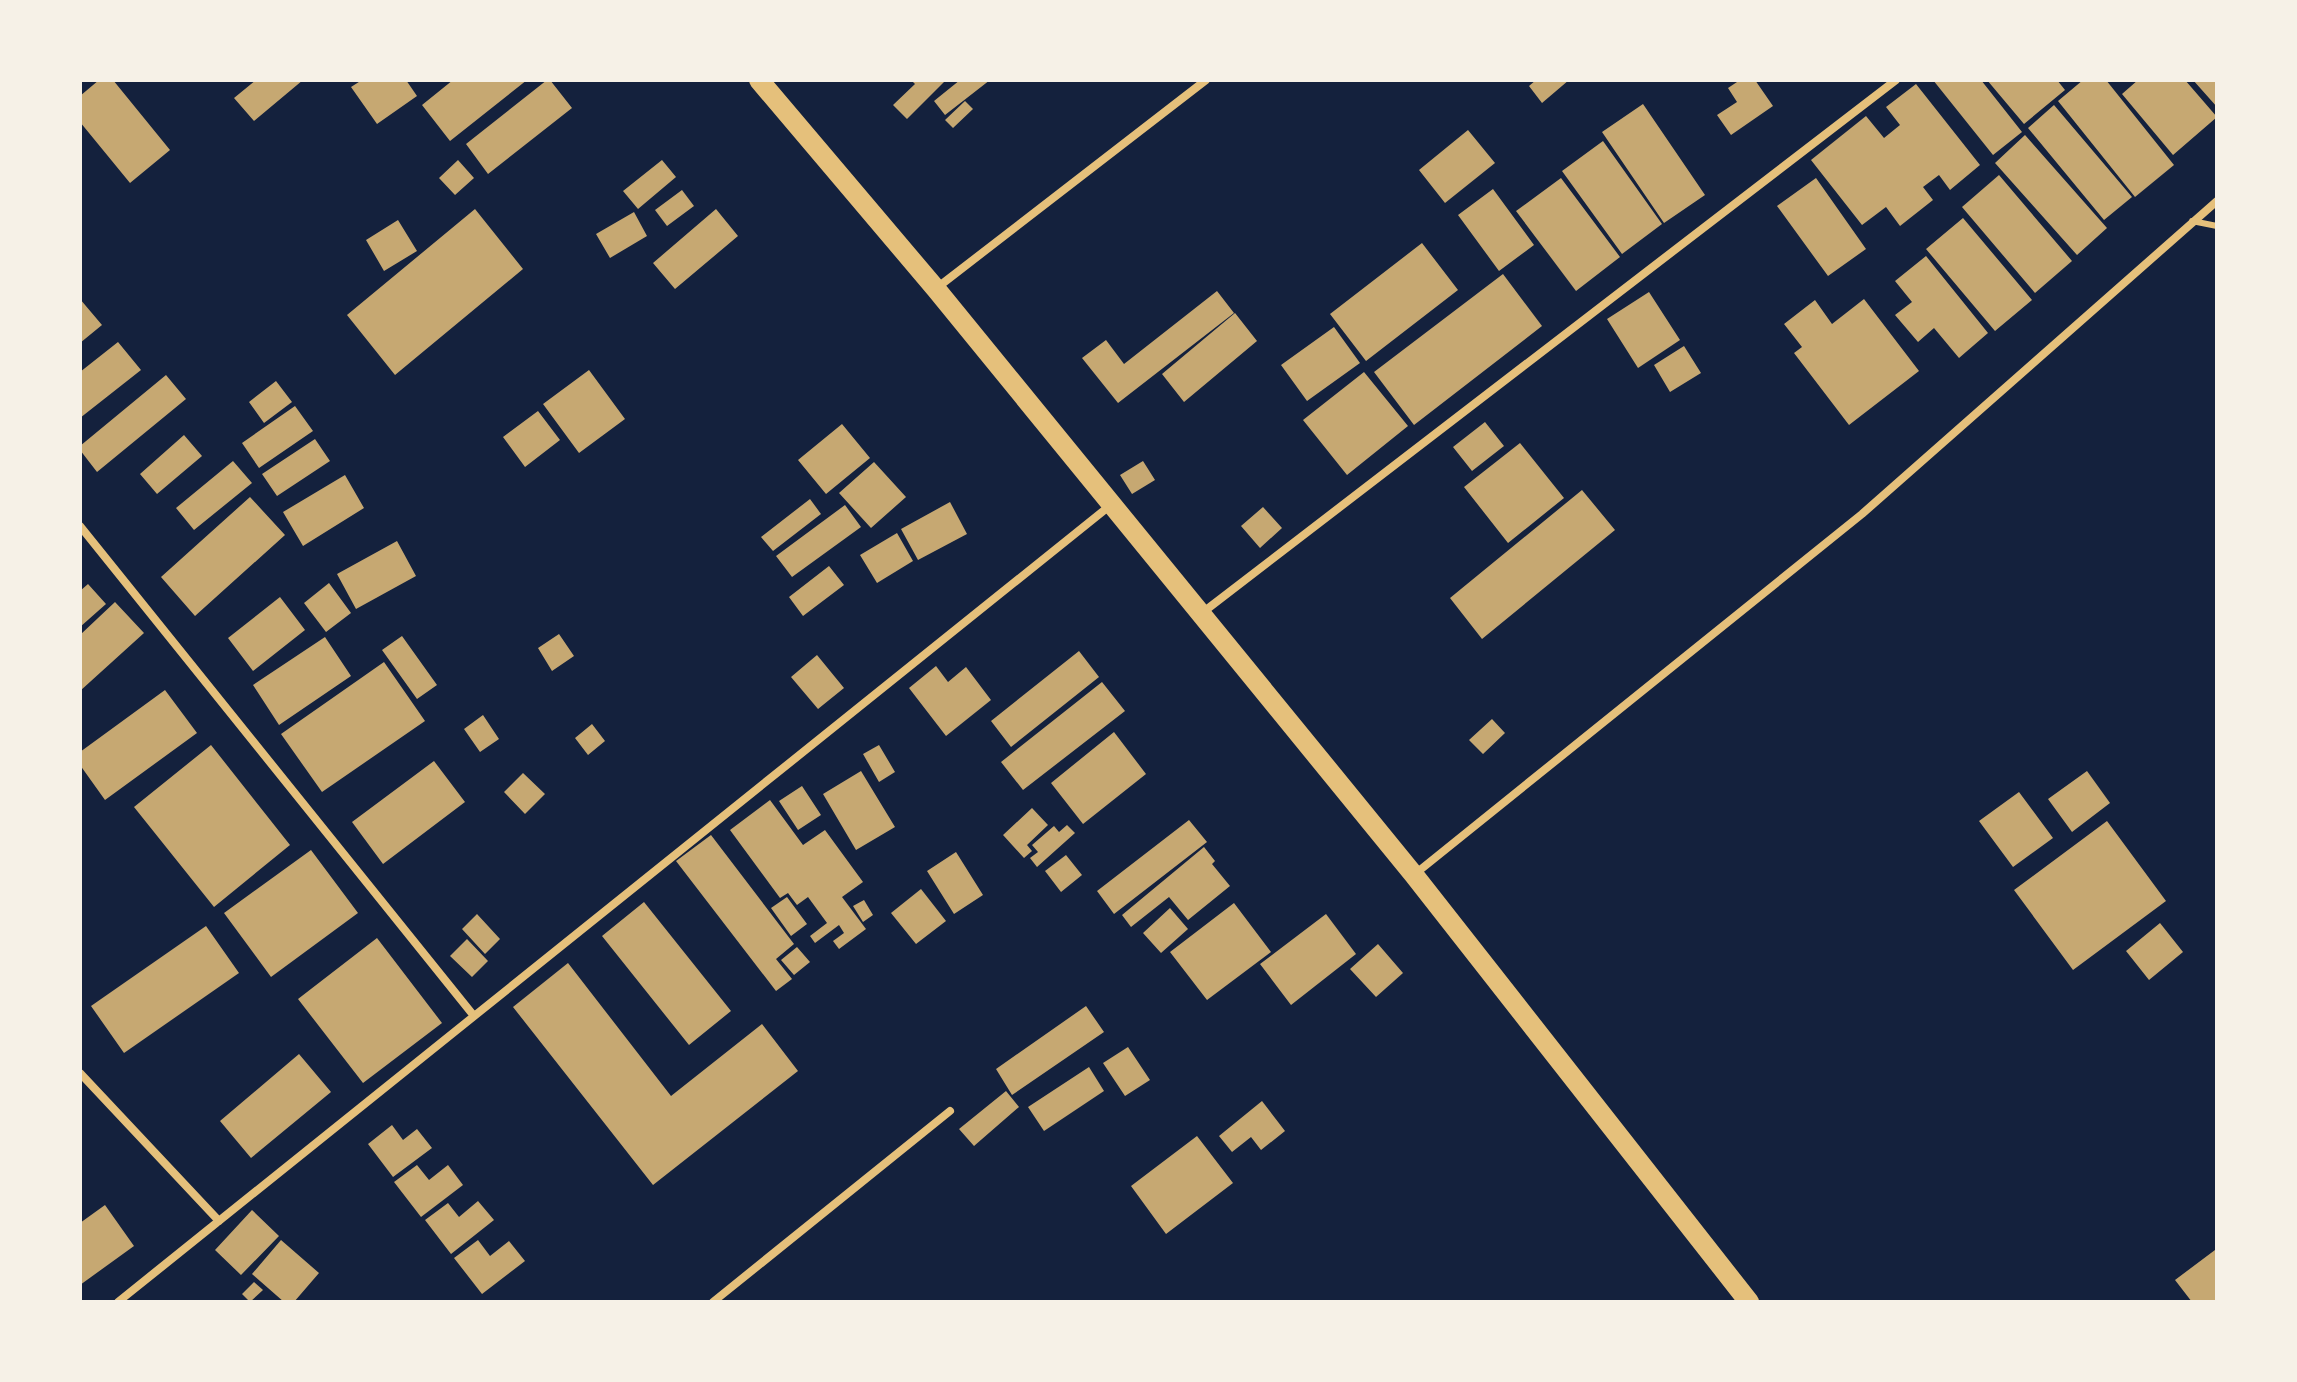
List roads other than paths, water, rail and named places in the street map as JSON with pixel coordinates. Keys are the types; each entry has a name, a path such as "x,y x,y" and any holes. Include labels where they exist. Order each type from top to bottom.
{"main road":[{"path":"759,80 936,289 1414,875 1749,1302"}],"street":[{"path":"936,289 1206,80"},
{"path":"1201,614 1896,80"},
{"path":"1414,875 1862,514 2217,201"},
{"path":"118,1302 1112,504"},
{"path":"80,526 474,1016"},
{"path":"80,1073 219,1221"},
{"path":"713,1302 950,1111"}],"lane":[{"path":"2192,221 2217,226"}]}
